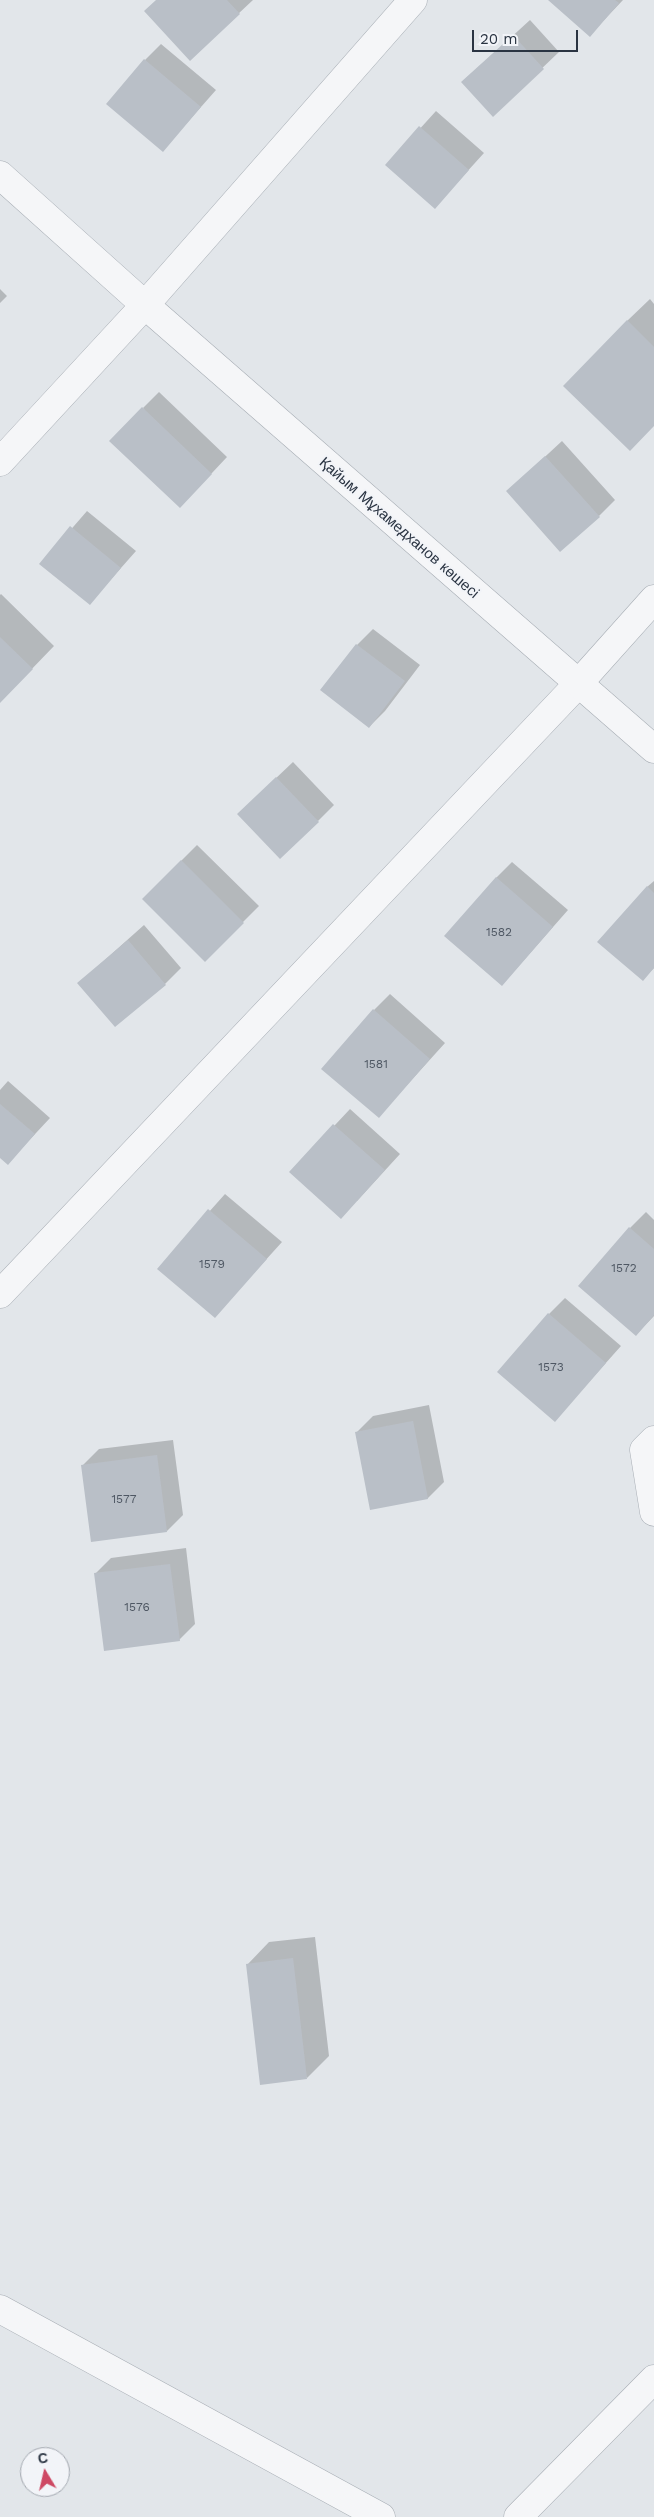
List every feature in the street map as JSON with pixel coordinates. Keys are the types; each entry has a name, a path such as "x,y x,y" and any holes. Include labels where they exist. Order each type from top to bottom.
{"street":[{"path":"0,462 144,305 413,0"},
{"name":"Қайым Мұхамедханов көшесі","path":"0,175 144,305 654,749"},
{"path":"0,1294 578,684 654,599"},
{"path":"654,1440 644,1450 654,1512"},
{"path":"0,2309 381,2517"},
{"path":"518,2517 654,2379"}],"building":[{"path":"156,0 227,0 240,14 190,61 144,11"},
{"path":"548,0 615,0 619,3 590,37"},
{"path":"513,35 544,69 493,117 461,82"},
{"path":"144,59 201,107 163,152 106,104"},
{"path":"419,126 469,170 435,209 385,165"},
{"path":"627,320 654,347 654,426 630,451 563,386"},
{"path":"142,407 212,474 180,508 109,441"},
{"path":"545,456 600,517 560,552 506,491"},
{"path":"70,526 121,568 90,605 39,564"},
{"path":"0,637 33,669 0,703"},
{"path":"356,644 405,681 369,728 320,690"},
{"path":"276,777 319,822 280,859 237,814"},
{"path":"181,860 244,923 205,962 142,899"},
{"path":"496,877 553,927 502,986 444,936"},
{"path":"647,886 654,893 654,968 643,981 597,942"},
{"path":"128,940 166,985 115,1027 77,983"},
{"path":"373,1009 430,1059 379,1118 321,1069"},
{"path":"0,1104 35,1134 8,1165 0,1158"},
{"path":"333,1124 385,1170 341,1219 289,1172"},
{"path":"208,1209 267,1259 215,1318 157,1269"},
{"path":"629,1227 654,1249 654,1315 636,1336 578,1286"},
{"path":"548,1313 606,1363 555,1422 497,1372"},
{"path":"413,1421 428,1499 370,1510 355,1432"},
{"path":"157,1455 167,1532 91,1542 81,1465"},
{"path":"170,1564 180,1641 104,1651 94,1573"},
{"path":"293,1958 307,2079 260,2085 246,1964"}]}
